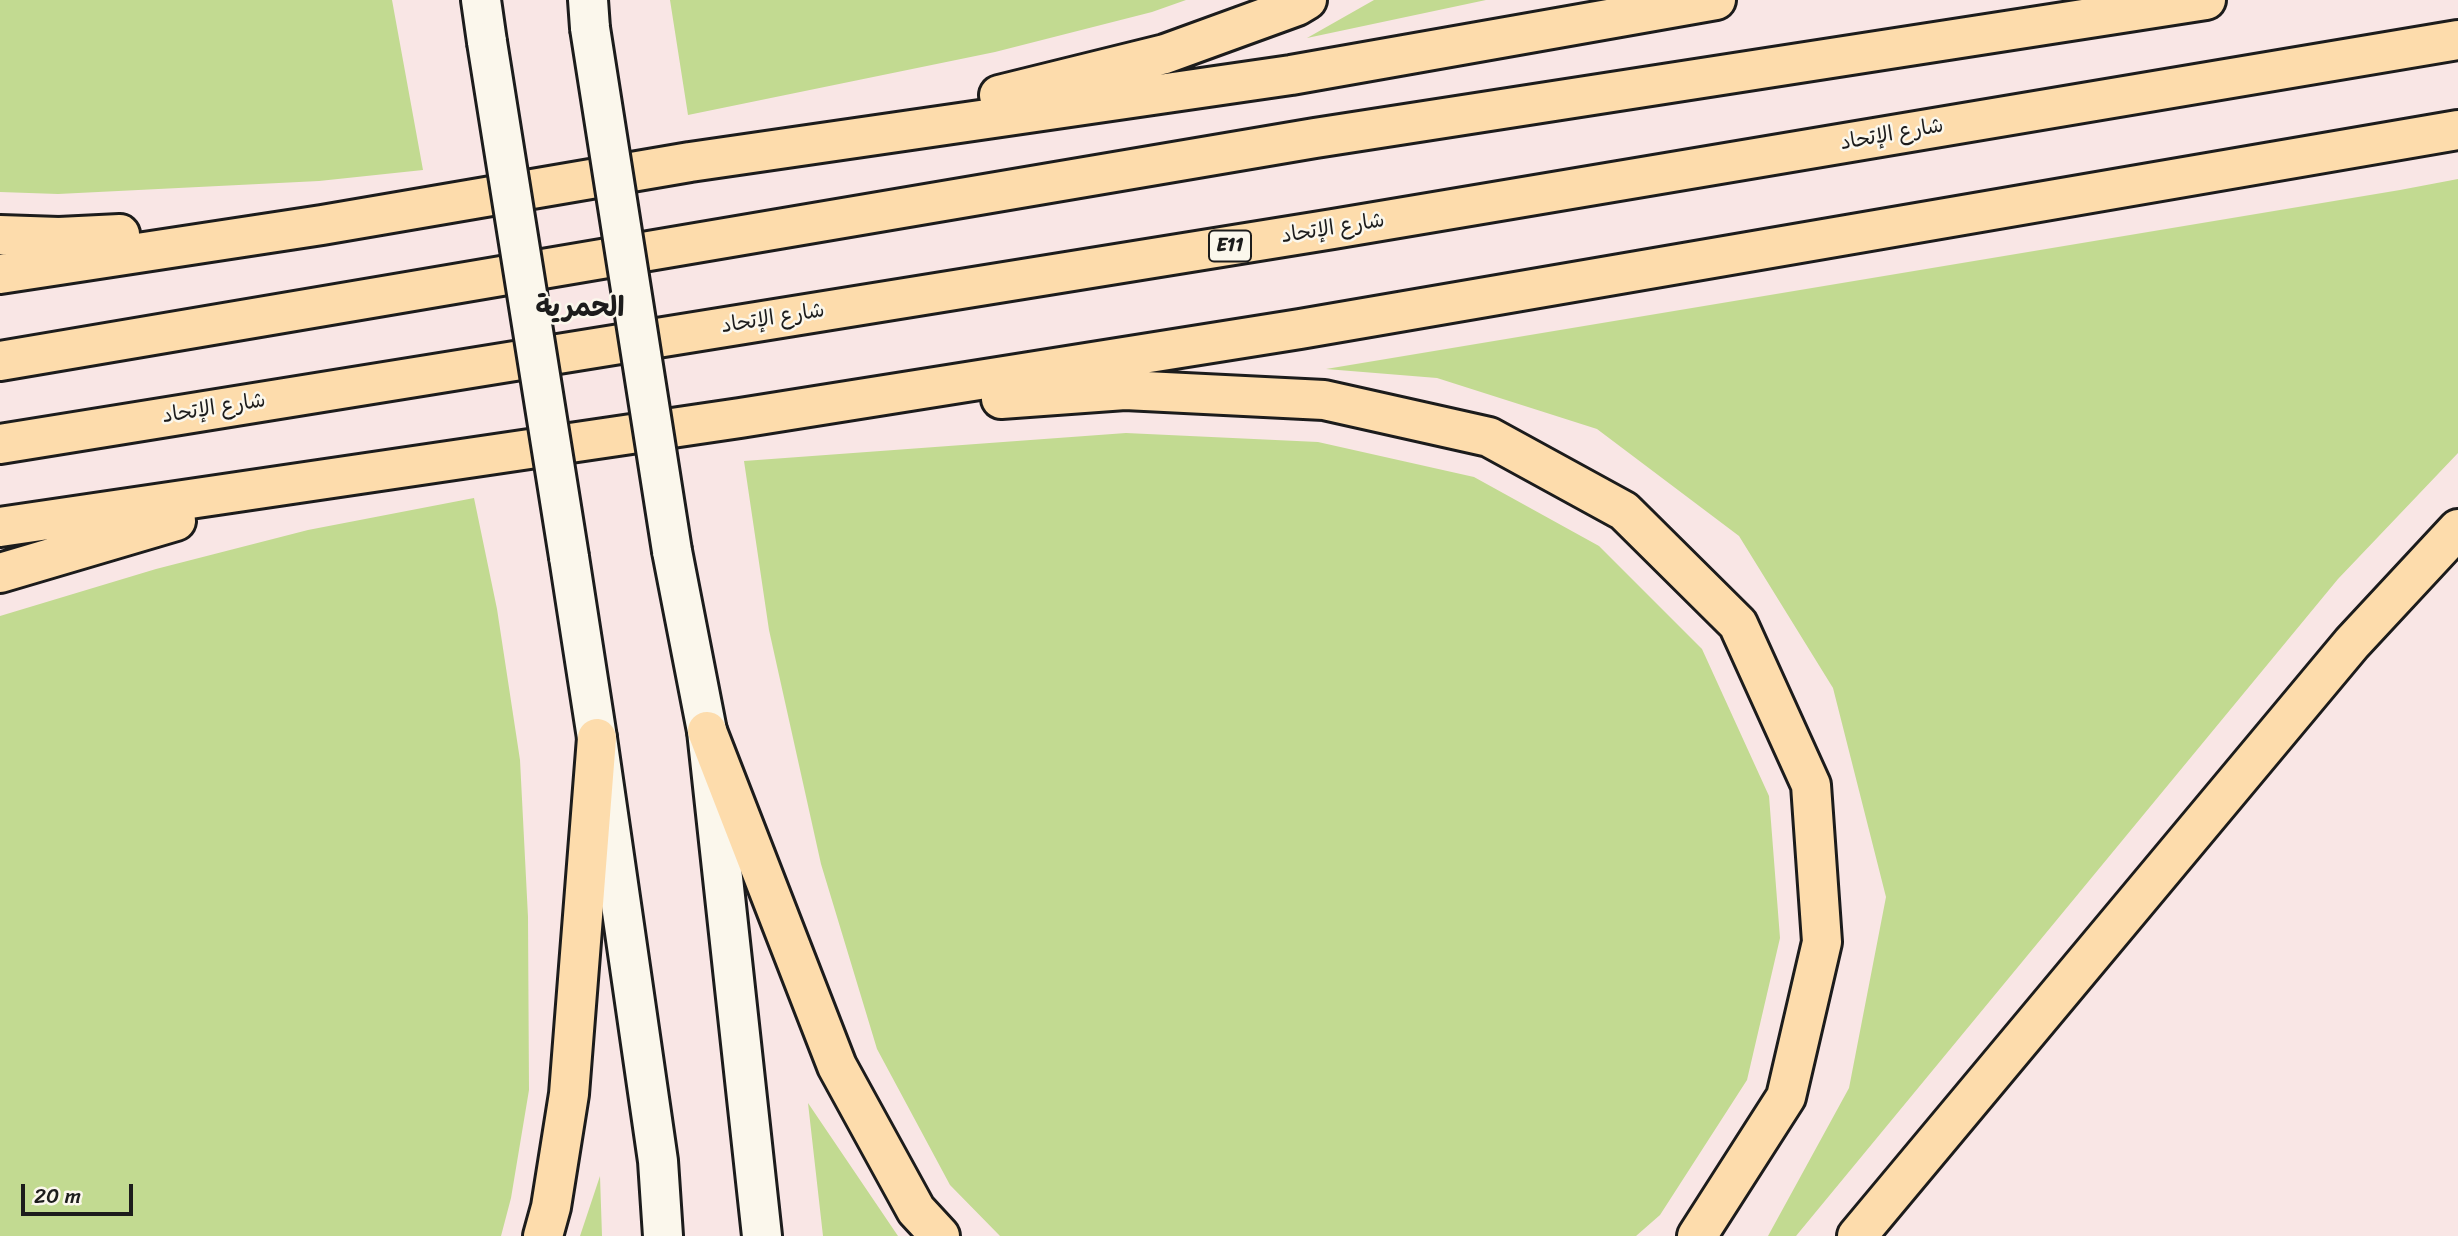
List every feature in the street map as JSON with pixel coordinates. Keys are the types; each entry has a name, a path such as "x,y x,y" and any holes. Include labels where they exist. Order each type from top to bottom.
{"main road":[{"path":"690,162 1005,94 1165,54 1307,0"},
{"path":"0,274 321,225 690,162 1291,75 1716,0"},
{"path":"0,361 1315,138 2206,0"},
{"name":"شارع الإتحاد","path":"0,444 1333,229 2458,40"},
{"path":"0,527 740,418 1314,326 2458,130"},
{"path":"0,235 59,237 321,225"},
{"path":"740,418 1125,390 1324,400 1489,437 1624,511 1738,624 1811,785 1822,942 1786,1097 1697,1236"},
{"path":"0,573 145,529 286,494 458,459"},
{"path":"1857,1236 2352,643 2458,529"},
{"path":"707,731 838,1066 916,1210 940,1236"},
{"path":"543,1236 551,1207 569,1094 597,737"}],"street":[{"path":"481,0 597,737 658,1161 663,1236"},
{"path":"589,14 672,551 707,731 762,1236"}],"green space":[{"path":"0,0 392,0 423,170 319,181 58,194 0,192"},
{"path":"670,0 1186,0 1152,12 995,52 688,115"},
{"path":"1374,0 1486,0 1307,38"},
{"path":"2458,179 2458,453 2338,579 1796,1236 1768,1236 1849,1088 1886,897 1833,688 1739,536 1597,429 1437,378 1326,369"},
{"path":"1126,433 1318,442 1474,477 1599,546 1702,649 1769,796 1780,938 1747,1080 1660,1215 1636,1236 1000,1236 950,1185 877,1049 821,864 769,630 744,461"},
{"path":"474,498 497,609 520,760 528,917 529,1090 511,1198 501,1236 0,1236 0,616 156,569 308,530"},
{"path":"808,1103 898,1236 823,1236"},
{"path":"600,1176 602,1236 580,1236"}],"district":[{"name":"الحمرية","path":"580,309"}]}
